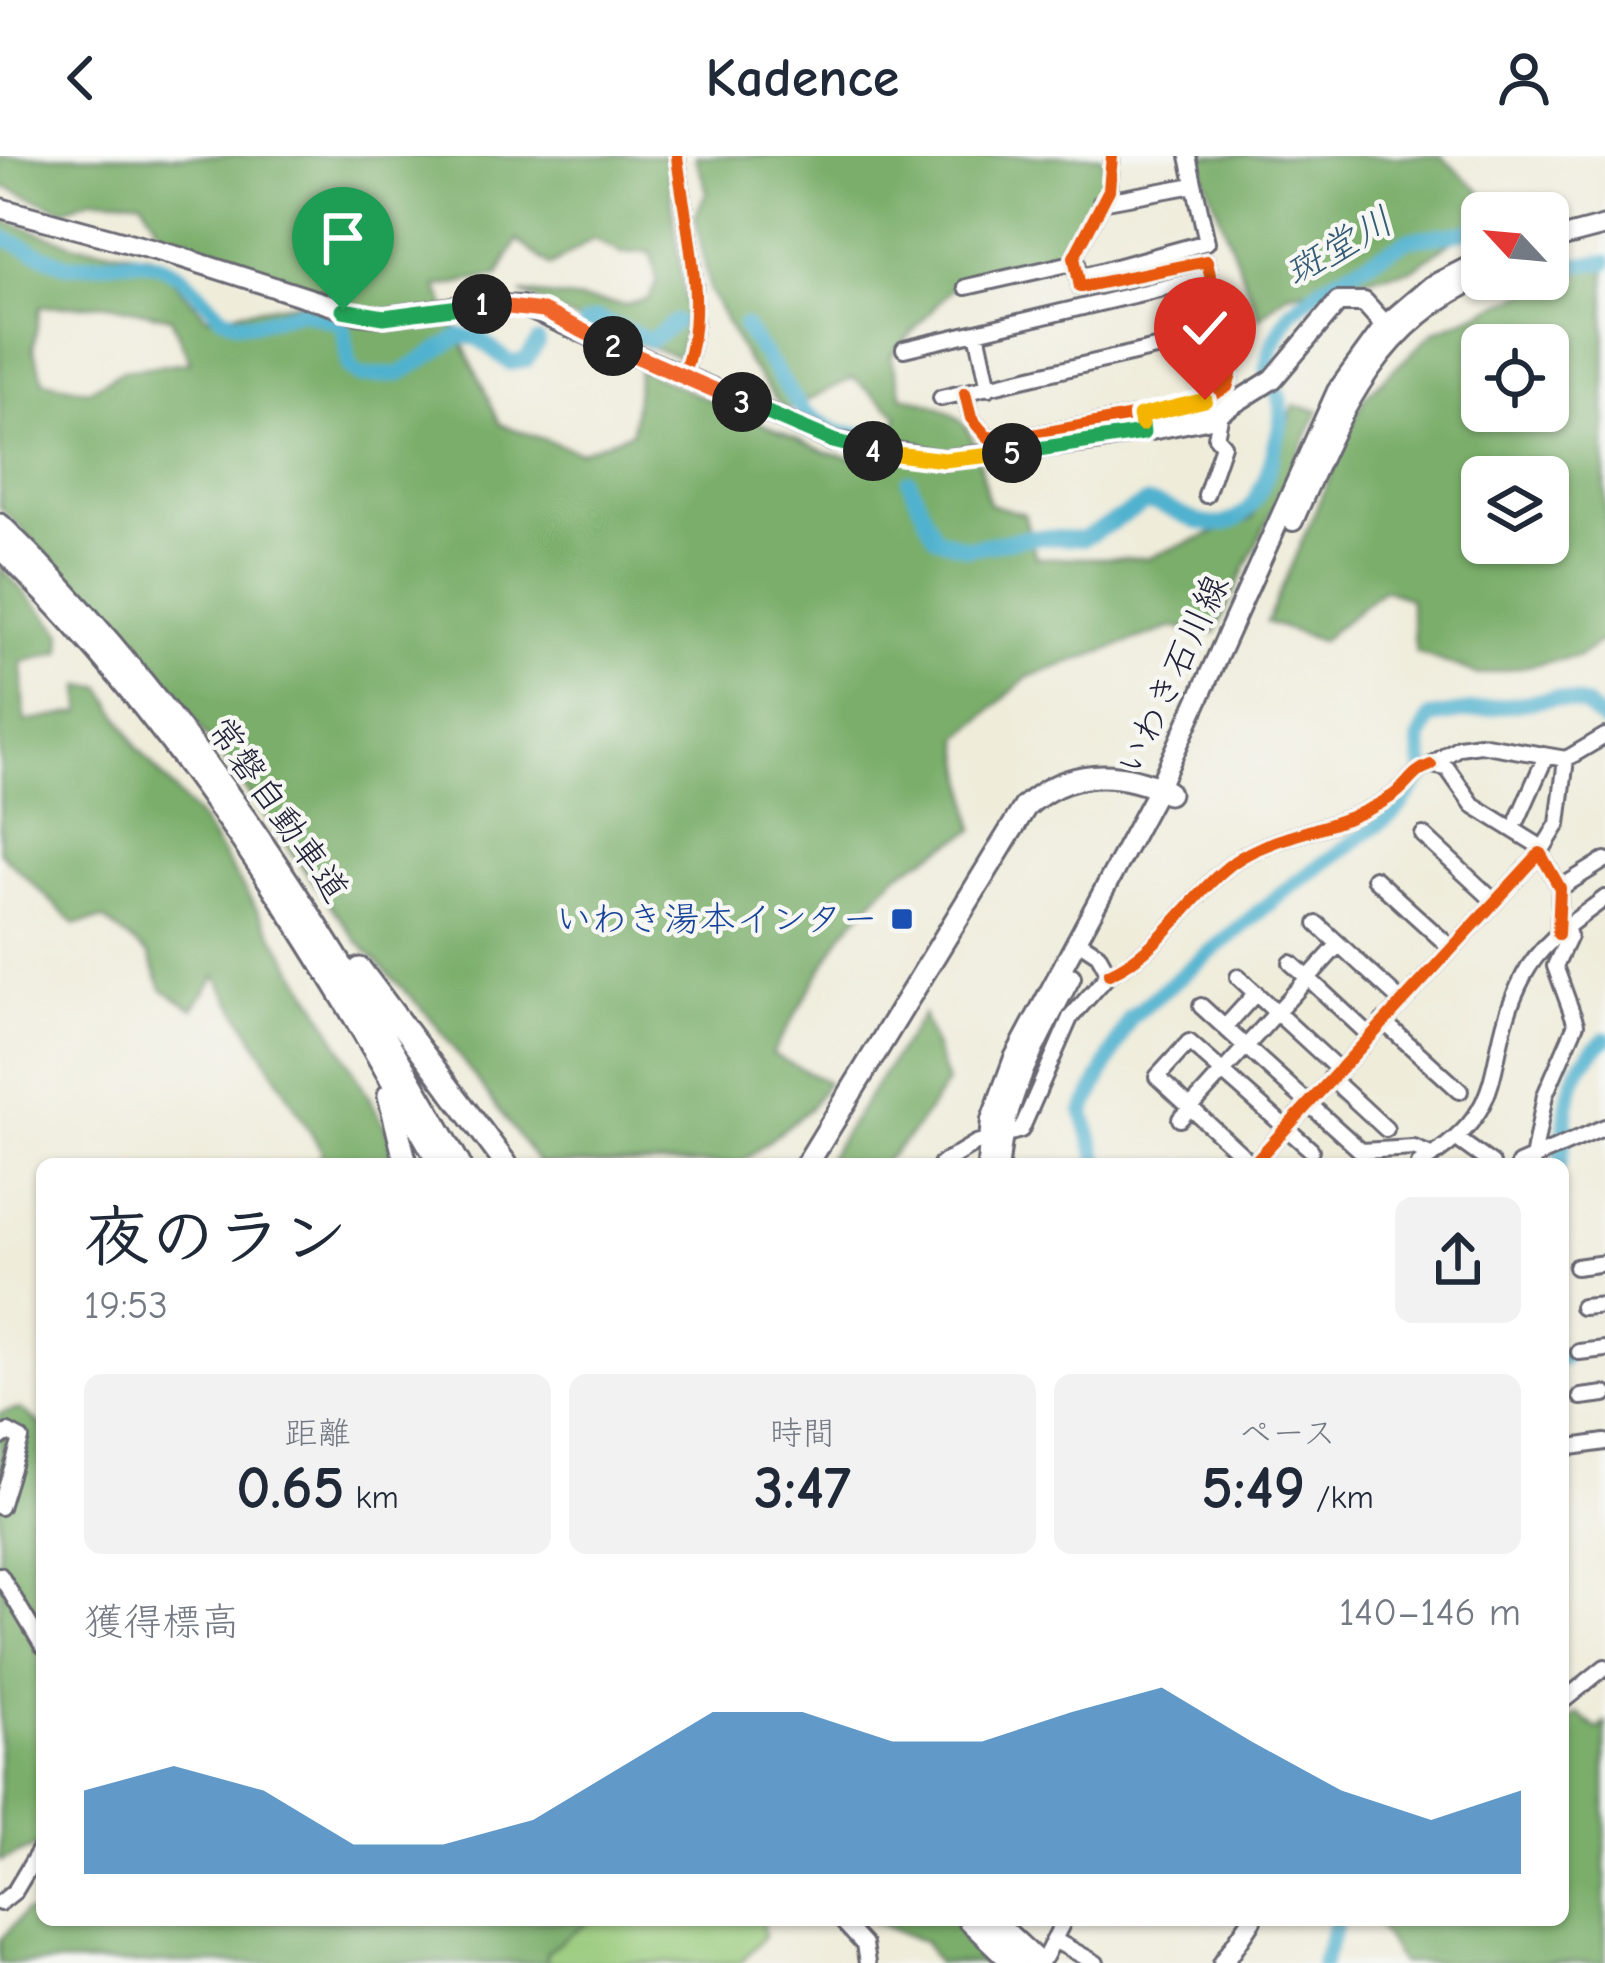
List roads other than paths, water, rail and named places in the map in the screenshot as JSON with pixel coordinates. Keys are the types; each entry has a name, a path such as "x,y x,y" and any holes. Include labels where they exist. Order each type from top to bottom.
{"highway":[{"name":"常磐自動車道","path":"0,525 139,676 251,825 330,944 455,1158"},
{"name":"常磐自動車道","path":"0,547 137,700 250,850 318,954 437,1158"},
{"path":"812,1158 1016,819 1046,789 1101,774 1163,791"},
{"path":"251,825 501,1158"},
{"path":"250,850 381,1077 396,1111 405,1158"},
{"path":"795,1158 831,1112 953,910 973,890"},
{"path":"975,1926 1014,1963"},
{"path":"999,1926 1041,1960"}],"main road":[{"path":"0,208 181,257 358,314 384,317 476,304 523,306 833,441 910,458 969,460 1142,424 1221,413 1273,379 1338,302 1364,302 1389,330"},
{"path":"1569,235 1605,226"},
{"path":"1569,247 1605,238"},
{"name":"いわき石川線","path":"989,1158 1014,1058 1083,944 1163,791 1336,392 1431,286 1461,271"},
{"name":"いわき石川線","path":"1389,330 1461,286"},
{"name":"いわき石川線","path":"995,1139 998,1158"},
{"path":"1220,1963 1238,1926"},
{"path":"1220,1963 1248,1926"}],"street":[{"path":"676,156 694,309 691,357 682,376"},
{"path":"965,393 971,418 987,436 1017,437 1142,424 1227,387 1231,375 1207,261 1080,287 1074,257 1112,176 1112,156"},
{"path":"966,287 1207,242 1187,156"},
{"path":"1101,202 1194,185"},
{"path":"904,349 1210,277"},
{"path":"977,332 989,388"},
{"path":"941,398 1220,333"},
{"path":"1206,495 1223,445 1216,437 1221,413"},
{"path":"953,1158 1021,1130 1070,1018 1109,974 1130,962 1234,862 1358,817 1401,790 1426,767 1467,745 1504,745 1565,759 1605,736"},
{"path":"1518,819 1546,756"},
{"path":"1258,1158 1540,853 1558,824 1565,759"},
{"path":"1426,767 1447,768 1473,805 1537,844 1560,888 1562,931 1568,936 1555,966 1576,1024 1545,1095 1531,1158"},
{"path":"1423,835 1493,900"},
{"path":"1560,888 1605,860"},
{"path":"1374,878 1450,947"},
{"path":"1430,1158 1457,1139 1490,1094 1516,991 1539,952 1605,898"},
{"path":"1317,924 1401,1001"},
{"path":"1083,944 1109,974"},
{"path":"1185,1113 1339,944"},
{"path":"1291,963 1370,1036"},
{"path":"1238,977 1386,1129"},
{"path":"1225,1027 1256,993"},
{"path":"1202,1006 1366,1154 1414,1148 1433,1156"},
{"path":"1383,1021 1460,1091"},
{"path":"1244,1158 1185,1113 1157,1077 1189,1042 1311,1150"},
{"path":"1538,1158 1605,1127"},
{"path":"1457,1139 1484,1158"},
{"path":"1576,1267 1605,1263"},
{"path":"1582,1307 1605,1305"},
{"path":"1580,1352 1605,1349"},
{"path":"1581,1397 1605,1394"},
{"path":"0,1438 8,1432 21,1439 0,1508"},
{"path":"1571,1447 1605,1442"},
{"path":"0,1575 36,1635"},
{"path":"1569,1696 1605,1667"},
{"path":"0,1904 15,1891 36,1856"},
{"path":"846,1926 863,1945 867,1963"},
{"path":"1041,1960 1061,1926"},
{"path":"1054,1940 1096,1963"}],"waterway":[{"name":"斑堂川","path":"1267,370 1272,346 1291,311 1326,284 1410,239 1461,233"},
{"name":"斑堂川","path":"0,236 68,266 137,260 161,265 182,276 222,316 236,322 256,323 301,311 343,324 349,367 360,376 400,374 460,336 478,338 510,363 526,360 538,342"},
{"name":"斑堂川","path":"1572,265 1605,262"},
{"name":"斑堂川","path":"586,323 597,319 651,340 675,322"},
{"name":"斑堂川","path":"744,326 805,414 838,433 883,436 892,448"},
{"name":"斑堂川","path":"909,481 935,537 968,548 1031,537 1083,539 1146,503 1209,524 1224,524 1248,509 1263,484 1281,421 1276,389"},
{"path":"1097,1158 1083,1112 1130,1018 1283,892 1394,813 1424,774 1419,741 1430,717 1555,698 1585,705 1605,723"},
{"path":"1561,1158 1573,1082 1605,1039"},
{"path":"1323,1963 1335,1926"}],"place":[{"name":"いわき湯本インター","path":"902,919"}]}
